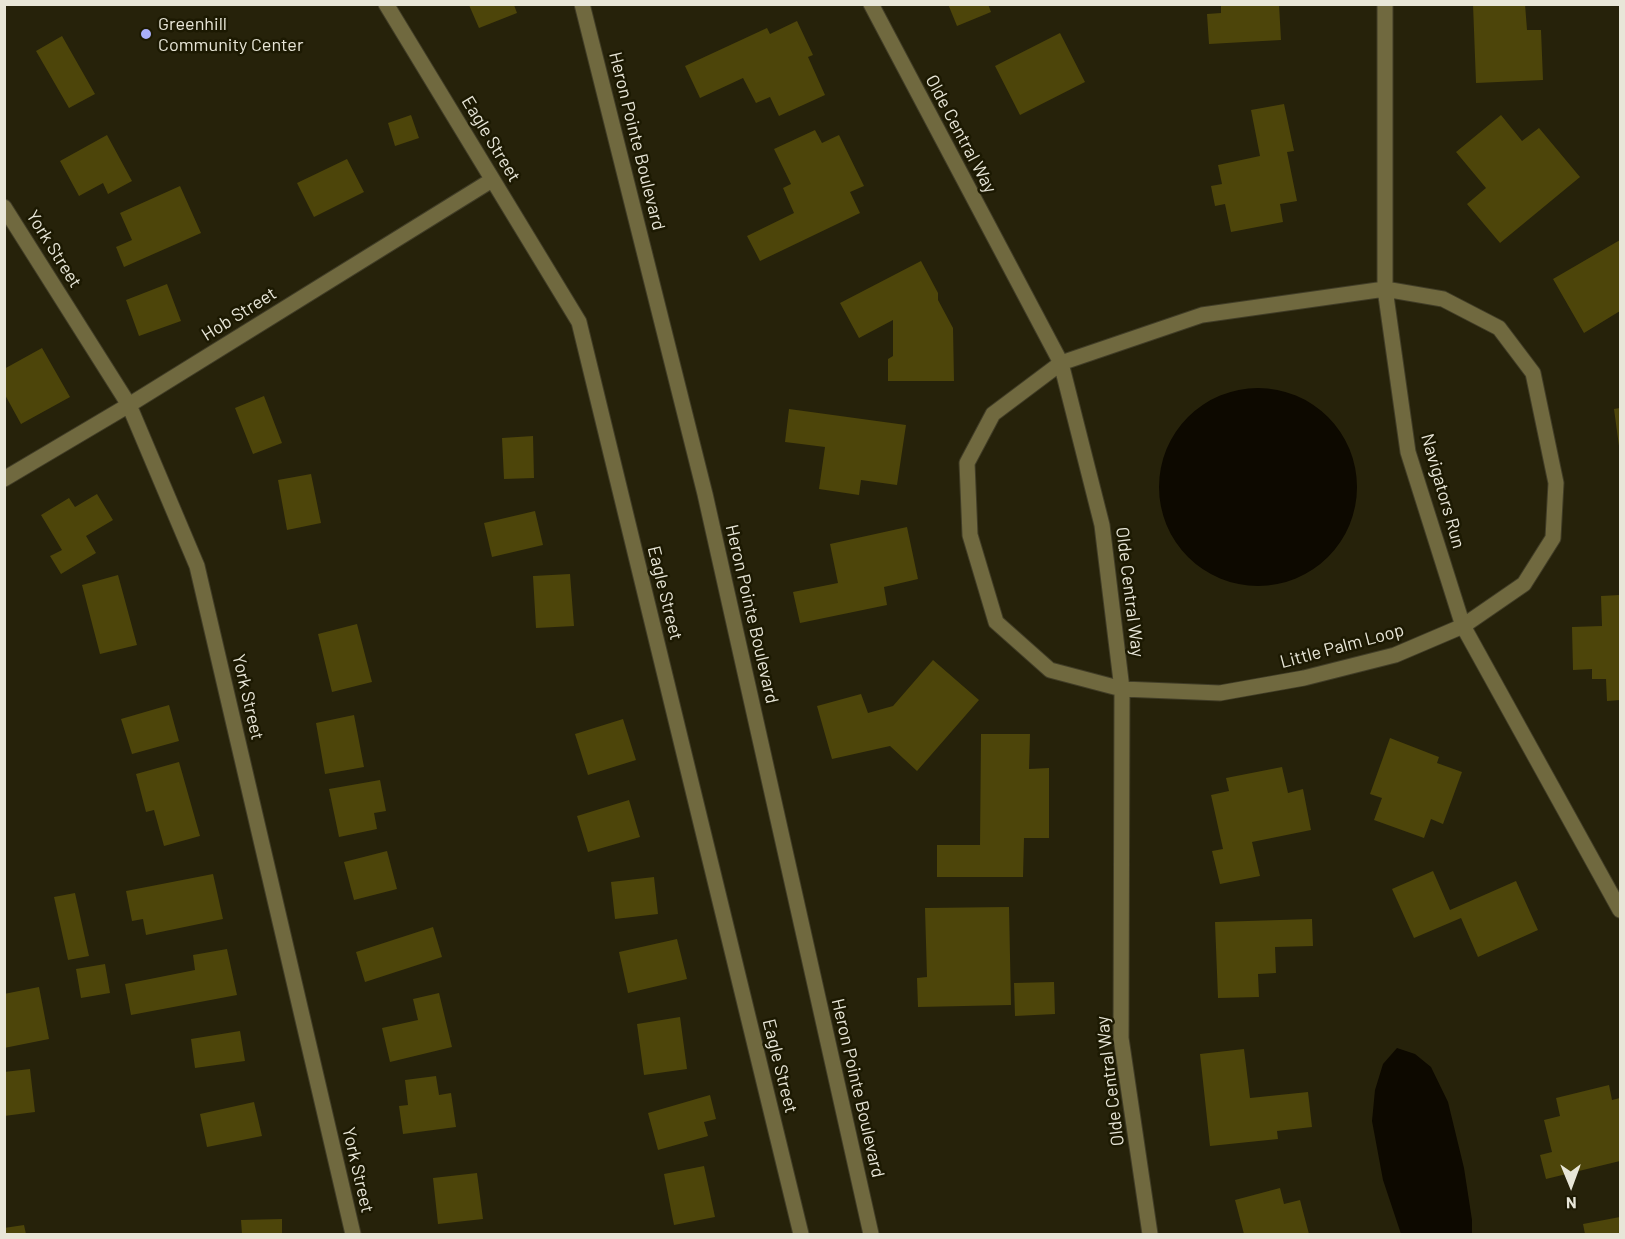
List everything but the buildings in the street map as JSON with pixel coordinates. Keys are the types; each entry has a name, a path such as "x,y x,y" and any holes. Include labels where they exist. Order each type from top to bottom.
{"street":[{"name":"Eagle Street","path":"386,4 579,322 801,1234"},
{"name":"Heron Pointe Boulevard","path":"582,4 705,494 871,1234"},
{"name":"Olde Central Way","path":"871,4 1061,363 1102,525 1122,689 1121,1038 1150,1234"},
{"name":"Navigators Run","path":"1385,4 1385,289 1408,452 1463,626 1620,910"},
{"name":"Hob Street","path":"4,479 129,405 492,180"},
{"name":"York Street","path":"4,207 129,405 197,566 353,1234"},
{"name":"Little Palm Loop","path":"1385,289 1443,298 1499,328 1533,373 1556,483 1553,538 1524,584 1463,626 1395,655 1283,682 1220,693 1122,689 1050,670 996,622 970,535 967,463 993,414 1061,363 1202,315 1385,289"}],"shaded area":[{"path":"1248,388 1268,388 1305,399 1335,424 1350,449 1356,468 1356,506 1346,534 1321,564 1305,575 1287,582 1268,586 1248,586 1211,575 1181,550 1170,534 1163,516 1159,497 1159,477 1170,440 1195,410 1211,399 1229,392"},
{"path":"1397,1048 1415,1054 1431,1067 1448,1102 1464,1168 1472,1234 1401,1234 1383,1180 1372,1121 1375,1090 1383,1064"}],"place":[{"name":"Greenhill Community Center","path":"146,34"}]}
